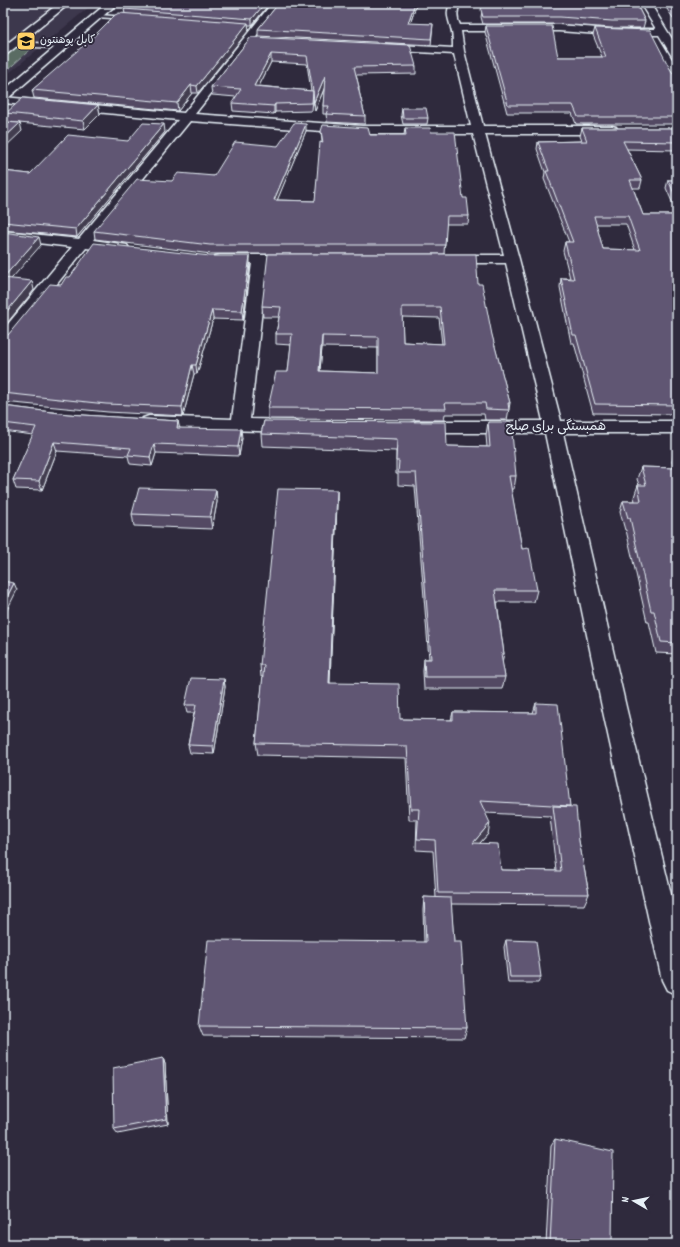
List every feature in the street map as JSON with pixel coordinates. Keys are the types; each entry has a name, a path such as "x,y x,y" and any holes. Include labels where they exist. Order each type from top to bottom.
{"main road":[{"path":"3,52 65,3"},
{"path":"3,99 113,3"},
{"path":"3,340 187,117 251,32 277,3"},
{"path":"456,3 452,11 452,18 456,28 459,51 512,258 553,427 614,707 677,980"},
{"path":"645,3 661,32 677,56"},
{"path":"456,28 560,28 611,32 661,32"},
{"path":"251,32 263,41"},
{"path":"370,47 459,51"},
{"path":"3,99 187,117 362,130 627,130"},
{"path":"3,234 135,250"},
{"path":"203,258 308,259"},
{"path":"434,259 512,258"},
{"path":"240,425 260,259"},
{"path":"130,422 308,426"},
{"name":"همبستگی برای صلح","path":"399,427 677,427"}],"lane":[{"path":"98,16 138,19"},
{"path":"3,44 62,46"}],"shaded area":[{"name":"کابل پوهنتون","path":"3,3 94,3 3,78"}],"green space":[{"path":"3,46 33,47 3,74"}],"building":[{"path":"131,3 265,3 252,19 124,9"},
{"path":"279,3 415,3 408,23 433,24 431,39 258,29"},
{"path":"483,3 636,3 645,21 612,21 560,17 483,17 481,10"},
{"path":"669,3 677,3 677,15"},
{"path":"119,13 248,23 197,86 191,85 177,103 32,90"},
{"path":"486,26 552,26 558,57 606,57 595,28 650,30 677,80 677,117 578,117 573,105 508,105"},
{"path":"251,37 410,45 416,66 354,67 365,116 326,114 329,106 323,106 325,76 314,102 313,91 312,103 275,104 274,106 232,103 241,89 211,87","holes":["271,54 307,56 313,91 254,86"]},
{"path":"23,98 98,105 83,121 6,113"},
{"path":"402,108 426,108 428,118 403,118"},
{"path":"3,122 20,123 3,139"},
{"path":"143,123 164,124 76,229 3,222 3,171 30,174 68,135 128,141"},
{"path":"294,123 306,124 274,200 315,201 320,142 323,143 321,131 323,125 368,128 370,135 406,135 405,128 430,128 431,132 455,132 463,198 467,198 469,216 447,216 445,245 210,245 94,231 137,179 172,181 178,173 214,176 235,142 278,146"},
{"path":"582,128 677,128 677,142 623,141 642,180 630,180 643,215 677,215 677,405 595,404 576,335 573,335 561,278 574,279 565,242 573,242 546,171 549,171 538,142 587,141","holes":["594,216 628,216 640,250 603,249"]},
{"path":"668,180 677,180 677,200"},
{"path":"3,232 39,237 3,278"},
{"path":"94,243 210,256 250,256 242,311 212,310 196,365 192,365 182,407 106,404 3,393 3,336 8,335 50,284 61,285 66,277 70,277"},
{"path":"268,254 476,254 478,284 482,284 492,335 510,403 508,403 509,410 486,409 485,403 445,403 446,409 268,408 276,372 288,372 292,334 276,334 281,307 262,306","holes":["402,307 440,307 444,344 403,342","322,336 378,337 378,373 319,371"]},
{"path":"3,278 32,281 3,316"},
{"path":"3,406 68,414 178,421 177,428 241,429 238,447 154,444 150,457 128,455 131,448 54,442 39,481 13,480 36,427 3,423"},
{"path":"264,421 446,422 447,446 490,447 488,422 511,422 516,476 509,476 522,549 529,548 537,590 495,590 504,654 501,654 505,677 425,677 424,659 431,659 416,473 398,473 399,461 396,461 397,439 261,434"},
{"path":"674,453 677,453 677,462"},
{"path":"641,467 675,468 677,476 677,643 661,642 654,611 651,611 630,518 628,518 623,501 641,501 638,485 646,485"},
{"path":"139,488 216,490 210,517 132,514"},
{"path":"278,489 337,490 329,683 399,684 400,719 453,720 453,712 536,713 536,703 558,704 570,806 480,801 490,823 473,843 498,844 501,870 561,871 553,806 576,807 579,841 589,894 438,893 435,840 417,839 419,809 411,809 407,746 256,743 264,665 260,665"},
{"path":"3,581 14,583 3,605"},
{"path":"191,678 224,679 213,746 188,745 196,705 185,705"},
{"path":"424,897 451,898 454,942 461,942 467,1028 199,1026 208,940 426,942"},
{"path":"506,940 536,941 541,977 510,977"},
{"path":"163,1058 166,1119 114,1129 113,1068"},
{"path":"555,1139 613,1152 612,1244 550,1244"}],"place":[{"name":"کابل پوهنتون","path":"26,41"}]}
